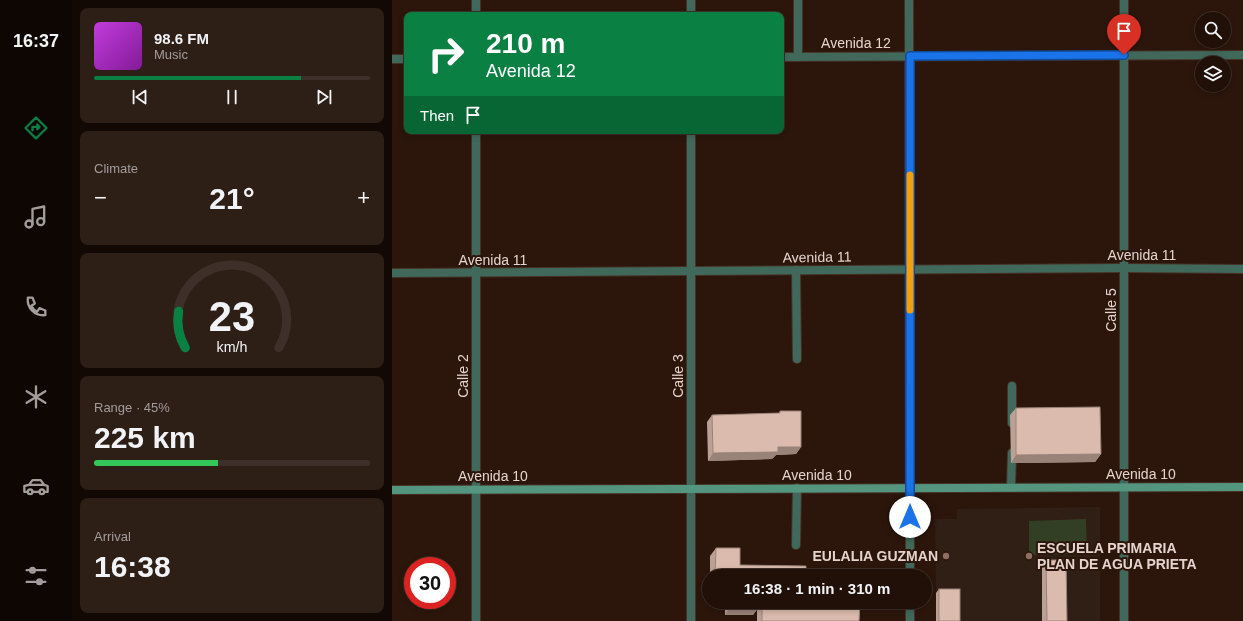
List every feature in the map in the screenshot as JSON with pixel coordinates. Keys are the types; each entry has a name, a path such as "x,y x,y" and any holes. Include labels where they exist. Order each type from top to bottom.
{"main road":[{"name":"Avenida 10","path":"392,490 1243,487"}],"street":[{"path":"476,0 476,12"},
{"path":"691,0 691,12"},
{"path":"798,0 798,57"},
{"path":"910,0 910,569"},
{"name":"Calle 5","path":"1124,0 1124,621"},
{"name":"Avenida 12","path":"784,57 1243,54"},
{"path":"392,59 404,59"},
{"name":"Calle 2","path":"476,134 476,621"},
{"name":"Calle 3","path":"691,134 691,621"},
{"name":"Avenida 11","path":"392,273 910,269 1243,269"},
{"path":"796,270 797,359"},
{"path":"1012,386 1012,433"},
{"path":"1011,487 1012,448"},
{"path":"796,545 797,488"},
{"path":"910,609 910,621"}],"shaded area":[{"name":"ESCUELA PRIMARIA PLAN DE AGUA PRIETA","path":"1100,507 1100,621 958,621 936,593 935,519 957,519 957,509"}],"green space":[{"path":"1086,519 1087,554 1029,555 1029,521"}],"building":[{"path":"1100,407 1101,454 1016,455 1016,408"},
{"path":"780,411 801,411 801,447 778,447 778,452 713,453 712,415 780,413"},
{"path":"716,548 740,548 740,565 806,566 806,569 715,569"},
{"path":"1046,560 1066,560 1067,621 1047,621"},
{"path":"939,589 960,589 960,621 939,621"},
{"path":"762,609 860,609 859,621 762,621"}],"slow traffic":[{"path":"910,175 910,310"}],"place":[{"name":"EULALIA GUZMAN","path":"946,556"},
{"name":"ESCUELA PRIMARIA PLAN DE AGUA PRIETA","path":"1029,556"}],"route":[{"path":"910,517 910,56 1124,55"}]}
